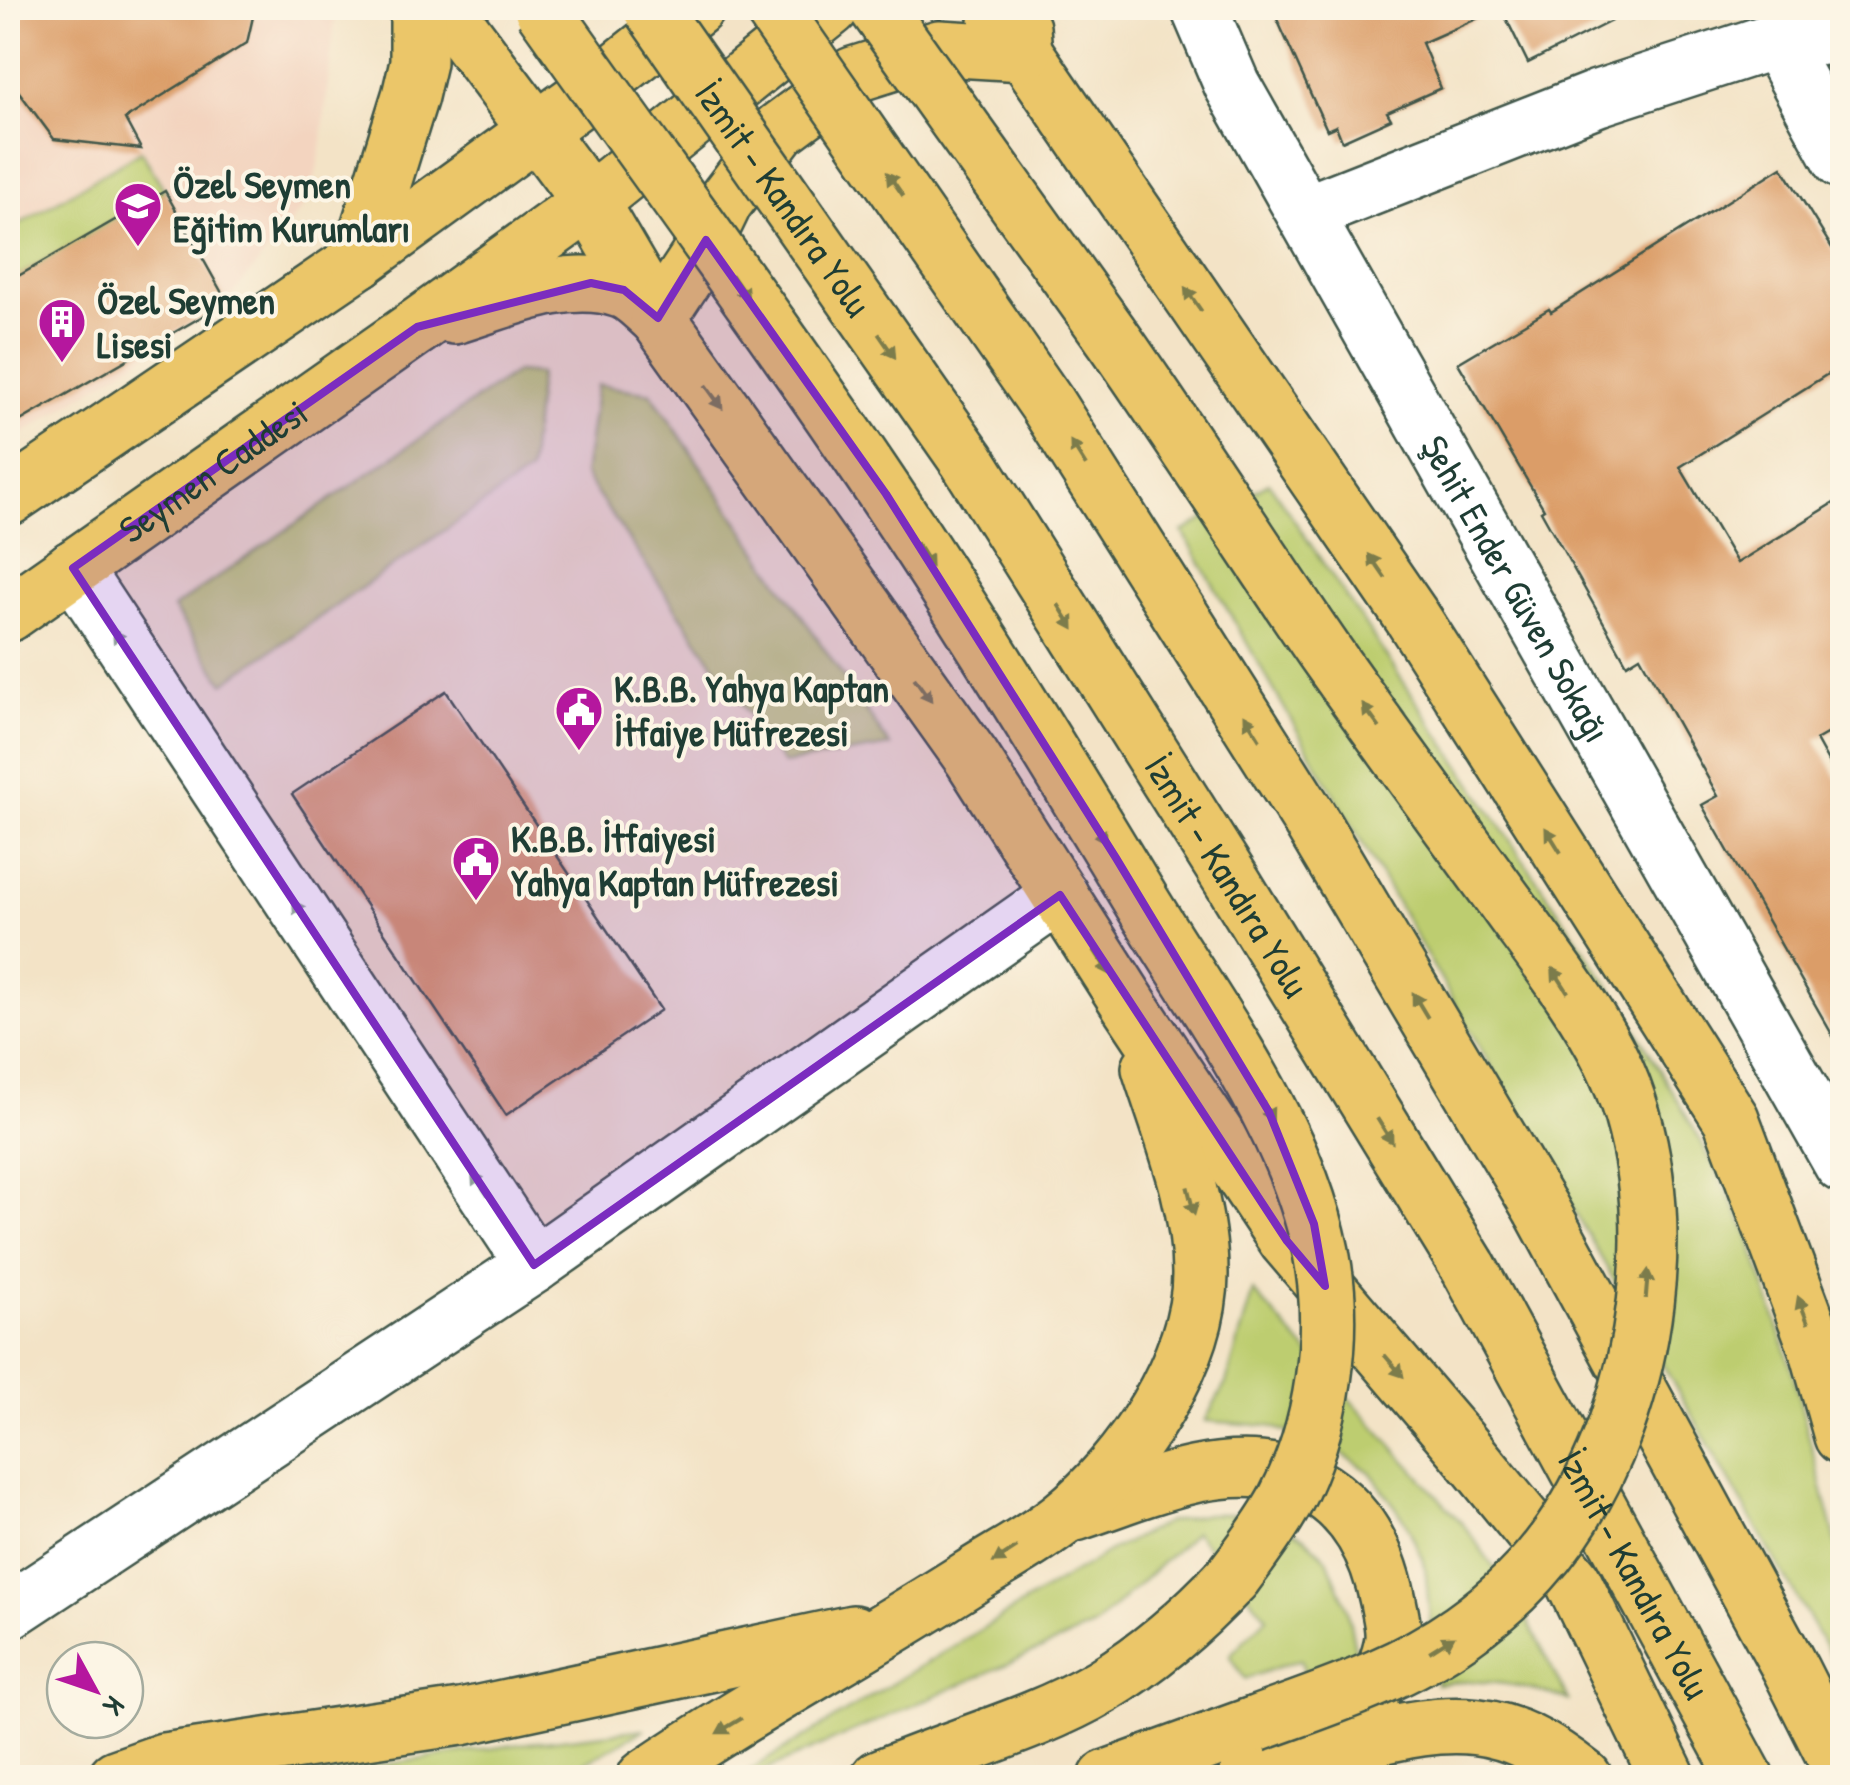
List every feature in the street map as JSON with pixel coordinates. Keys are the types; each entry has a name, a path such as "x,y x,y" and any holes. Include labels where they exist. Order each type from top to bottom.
{"main road":[{"path":"360,260 418,62 418,8"},
{"path":"444,8 590,202 658,318 972,758 1131,1008 1287,1241 1573,1581 1668,1778"},
{"path":"542,8 886,494 1126,875 1269,1112 1302,1181 1322,1257 1326,1295 1322,1381 1315,1418 1287,1498 1268,1531 1233,1576 1200,1613 1164,1644 1100,1688 880,1778"},
{"name":"İzmit - Kandıra Yolu","path":"651,8 968,460 1234,884 1469,1268 1746,1778"},
{"path":"8,498 360,260 590,92 696,8"},
{"path":"772,8 1047,404 1310,818 1541,1209 1842,1771"},
{"name":"Seymen Caddesi","path":"8,614 590,202 831,8"},
{"path":"877,8 1117,344 1328,656 1546,959 1610,1058 1626,1096 1646,1174 1647,1293 1625,1396 1583,1498 1559,1536 1498,1602 1437,1648 1263,1754"},
{"path":"994,8 1022,30 1412,617 1731,1119 1820,1354 1842,1436"},
{"path":"658,318 696,259 726,200 778,130 853,75 938,48 1022,30"},
{"path":"417,327 546,289 592,283 624,290 658,318"},
{"path":"645,1778 1064,1517 1116,1466 1158,1404 1181,1358 1197,1306 1200,1276 1192,1200 1131,1008"},
{"path":"1064,1517 1163,1484 1233,1468 1282,1474 1322,1490 1346,1508 1378,1561 1392,1624 1390,1648 1376,1684 1352,1718 1263,1754"},
{"path":"116,1778 164,1760 462,1717 900,1622"},
{"path":"1107,1778 1446,1724 1479,1726 1532,1742 1584,1778"}],"street":[{"name":"Şehit Ender Güven Sokağı","path":"1199,8 1232,85 1842,1164"},
{"path":"1306,213 1598,98 1776,40 1842,36"},
{"path":"1776,40 1842,161"},
{"path":"73,568 534,1265"},
{"path":"8,1612 534,1265 1060,896"}],"highlighted area":[{"path":"706,240 886,494 1116,858 1269,1112 1314,1224 1325,1286 1287,1241 1060,895 534,1265 73,568 417,327 591,283 624,290 658,318"}],"shaded area":[{"name":"Özel Seymen Eğitim Kurumları","path":"8,8 336,8 321,148 311,197 227,302 8,443"}],"green space":[{"path":"141,151 165,191 8,282 8,231"},
{"path":"516,372 539,374 529,472 224,683 173,608"},
{"path":"597,385 651,393 890,746 783,764 584,475"},
{"path":"1269,483 1625,1010 1701,1141 1747,1231 1790,1363 1842,1565 1842,1676 1183,532"},
{"path":"1253,1291 1466,1528 1517,1600 1568,1700 1503,1684 1436,1684 1425,1565 1405,1520 1370,1472 1330,1446 1269,1426 1205,1421 1226,1383"},
{"path":"1207,1514 1257,1514 1305,1537 1327,1559 1347,1608 1357,1658 1317,1726 1301,1659 1245,1679 1230,1655 1267,1617 1195,1532 1094,1626 750,1777 737,1778 1113,1549 1168,1522"},
{"path":"645,1729 559,1777 306,1777 520,1744"}],"building":[{"path":"32,8 255,8 247,43 125,119 141,149 54,139 8,77 8,24"},
{"path":"1272,8 1501,8 1422,43 1441,88 1387,112 1391,119 1342,141 1336,126 1327,130"},
{"path":"1501,8 1637,8 1528,63"},
{"path":"1782,167 1842,264 1842,365 1680,467 1737,563 1842,498 1842,725 1816,740 1842,787 1842,1052 1702,805 1718,796 1640,656 1627,664 1541,511 1544,509 1458,363 1549,309 1551,312"},
{"name":"Özel Seymen Lisesi","path":"165,191 227,302 8,428 8,282"},
{"name":"K.B.B. İtfaiyesi Yahya Kaptan Müfrezesi","path":"446,691 661,1010 506,1115 292,794"}],"place":[{"name":"Özel Seymen Eğitim Kurumları","path":"138,248"},
{"name":"Özel Seymen Lisesi","path":"62,364"},
{"name":"K.B.B. Yahya Kaptan İtfaiye Müfrezesi","path":"579,752"},
{"name":"K.B.B. İtfaiyesi Yahya Kaptan Müfrezesi","path":"476,902"}]}
